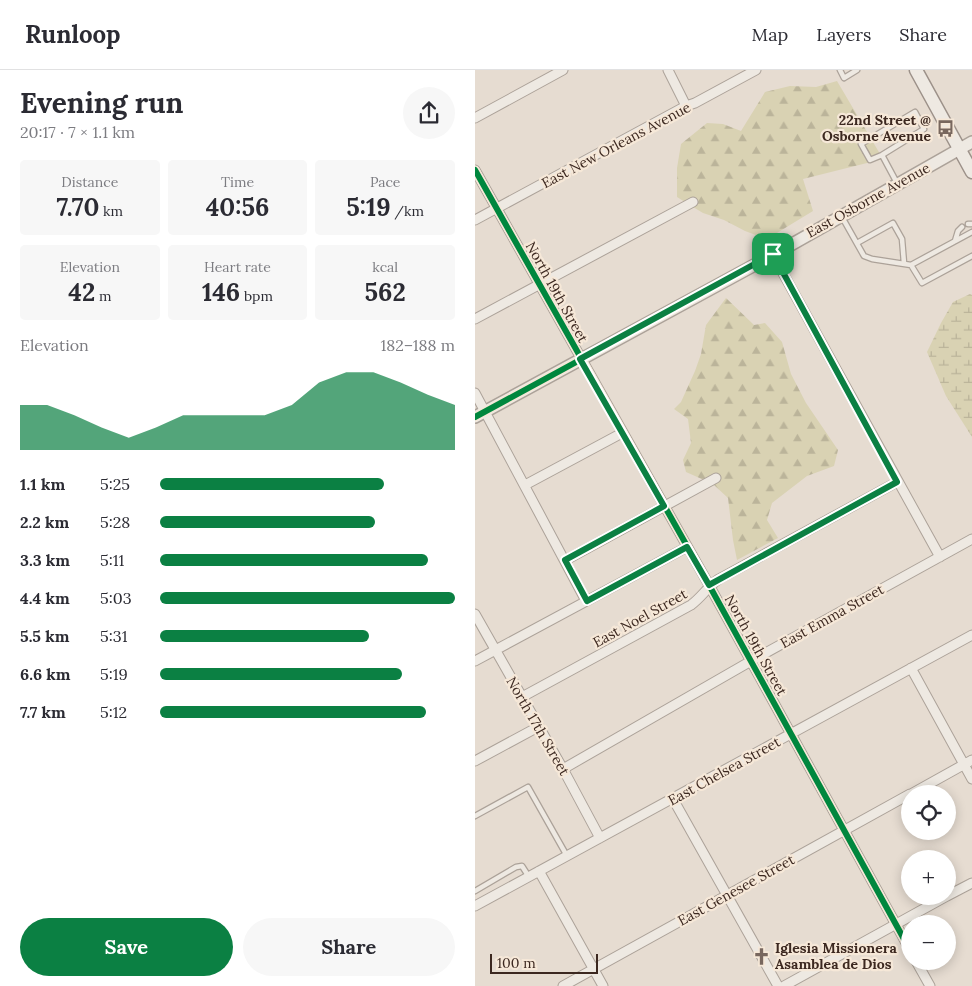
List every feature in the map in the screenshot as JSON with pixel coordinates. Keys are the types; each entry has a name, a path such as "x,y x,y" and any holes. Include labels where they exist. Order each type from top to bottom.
{"main road":[{"path":"915,70 972,172"}],"street":[{"path":"475,118 563,70"},
{"path":"668,70 686,106"},
{"name":"East New Orleans Avenue","path":"475,220 756,70"},
{"name":"East Osborne Avenue","path":"480,414 842,216 972,142"},
{"name":"North 19th Street","path":"475,170 709,585 901,933"},
{"path":"475,319 693,202"},
{"path":"773,254 939,557"},
{"path":"475,393 480,414 525,485 587,601"},
{"path":"525,485 622,433"},
{"path":"565,560 716,478"},
{"name":"East Noel Street","path":"522,697 691,605 699,600 709,585 897,482"},
{"name":"East Emma Street","path":"563,768 751,661 972,539"},
{"path":"475,661 687,547"},
{"name":"North 17th Street","path":"475,614 563,768 600,838"},
{"name":"East Chelsea Street","path":"475,906 972,635"},
{"path":"911,668 968,762 972,779"},
{"path":"475,761 538,727"},
{"name":"East Genesee Street","path":"926,785 968,762"},
{"path":"673,798 778,986"},
{"name":"East Genesee Street","path":"563,986 901,799"},
{"path":"539,871 603,986"},
{"path":"956,891 972,883"},
{"path":"784,986 931,905"},
{"path":"921,970 930,986"}],"lane":[{"path":"840,70 844,78 857,70"},
{"path":"915,112 924,129 882,155 871,160 861,144 915,112"},
{"path":"882,155 897,184"},
{"path":"842,216 864,256 911,265 922,283 972,256"},
{"path":"857,243 893,223 902,240 904,263"},
{"path":"955,242 958,230 962,227"},
{"path":"911,265 972,232"},
{"path":"475,816 528,787 567,856"},
{"path":"475,891 516,867 523,866 529,877"}],"green space":[{"path":"837,81 883,159 803,179 813,211 767,239 703,213 693,207 698,204 695,197 685,202 677,197 677,168 681,144 707,123 723,124 741,131 765,92 790,86 816,87"},
{"path":"970,294 972,295 972,437 946,396 927,352 953,302"},
{"path":"726,298 754,325 765,323 782,342 791,374 806,403 838,450 834,466 807,476 772,503 767,520 778,538 737,560 728,498 713,484 721,479 717,473 704,480 686,472 683,460 691,443 688,419 674,409 681,402 695,371 701,354 706,325"}],"cycle path":[{"path":"475,170 709,585 901,934"},
{"path":"475,417 773,255"}],"place":[{"name":"22nd Street @ Osborne Avenue","path":"945,128"},
{"name":"Iglesia Missionera Asamblea de Dios","path":"761,956"}],"route":[{"path":"773,254 897,482 709,585 687,547 587,601 565,560 664,506 580,359 773,254"}]}
